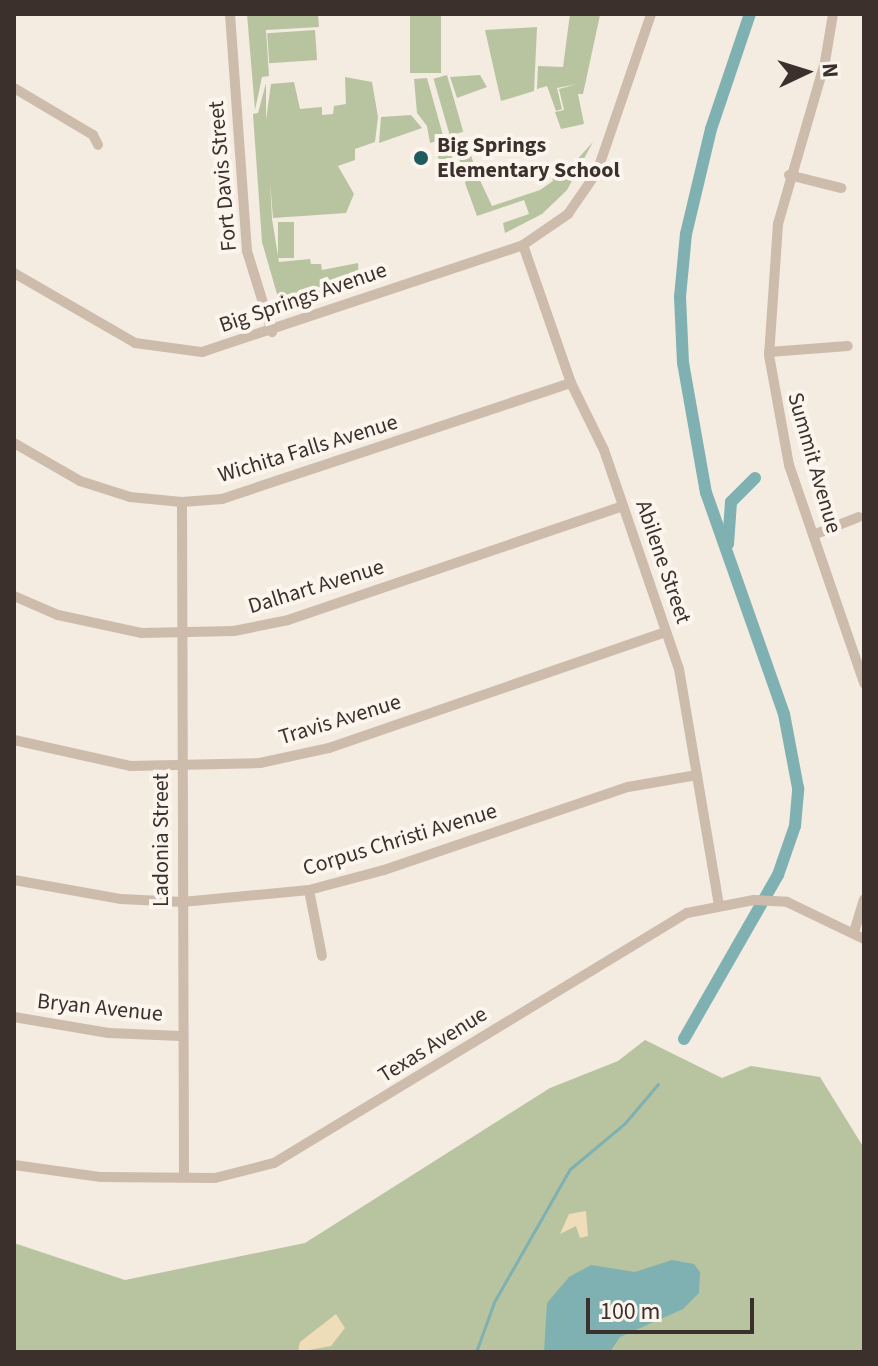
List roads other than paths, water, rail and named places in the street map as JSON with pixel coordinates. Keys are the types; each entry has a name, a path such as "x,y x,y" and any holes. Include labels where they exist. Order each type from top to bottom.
{"street":[{"name":"Fort Davis Street","path":"230,14 247,251 272,332"},
{"name":"Big Springs Avenue","path":"14,273 109,331 167,351 202,352 272,332 523,245 568,214 597,172 651,14"},
{"name":"Summit Avenue","path":"833,14 825,62 789,175 771,266 769,352 781,434 864,683"},
{"path":"14,88 93,135 98,145"},
{"path":"789,175 841,188"},
{"name":"Abilene Street","path":"523,245 571,383 623,506 685,692 719,905"},
{"path":"769,352 848,346"},
{"name":"Wichita Falls Avenue","path":"14,443 105,490 182,502 259,490 571,383"},
{"name":"Ladonia Street","path":"182,502 181,1036 184,1177"},
{"name":"Dalhart Avenue","path":"14,596 100,626 182,635 288,620 623,506"},
{"path":"813,535 859,517"},
{"name":"Travis Avenue","path":"14,740 78,758 182,769 260,763 329,748 666,632"},
{"name":"Corpus Christi Avenue","path":"14,880 106,897 182,902 309,890 384,870 628,787 697,775"},
{"path":"309,890 322,956"},
{"path":"854,932 864,900"},
{"name":"Texas Avenue","path":"14,1165 101,1177 184,1177 242,1173 300,1152 662,925 719,905 787,902 864,939"},
{"name":"Bryan Avenue","path":"14,1017 109,1033 181,1036"}],"water":[{"path":"672,1260 694,1264 700,1272 699,1293 683,1309 620,1337 610,1352 544,1352 547,1303 569,1277 591,1265 635,1272"}],"waterway":[{"path":"684,1039 778,875 795,826 798,788 784,714 706,493 683,363 680,297 686,234 711,129 750,14"},
{"path":"728,544 731,502 755,478"},
{"path":"476,1352 494,1302 570,1169 625,1123 658,1084"}],"place":[{"name":"Big Springs Elementary School","path":"421,158"}]}
